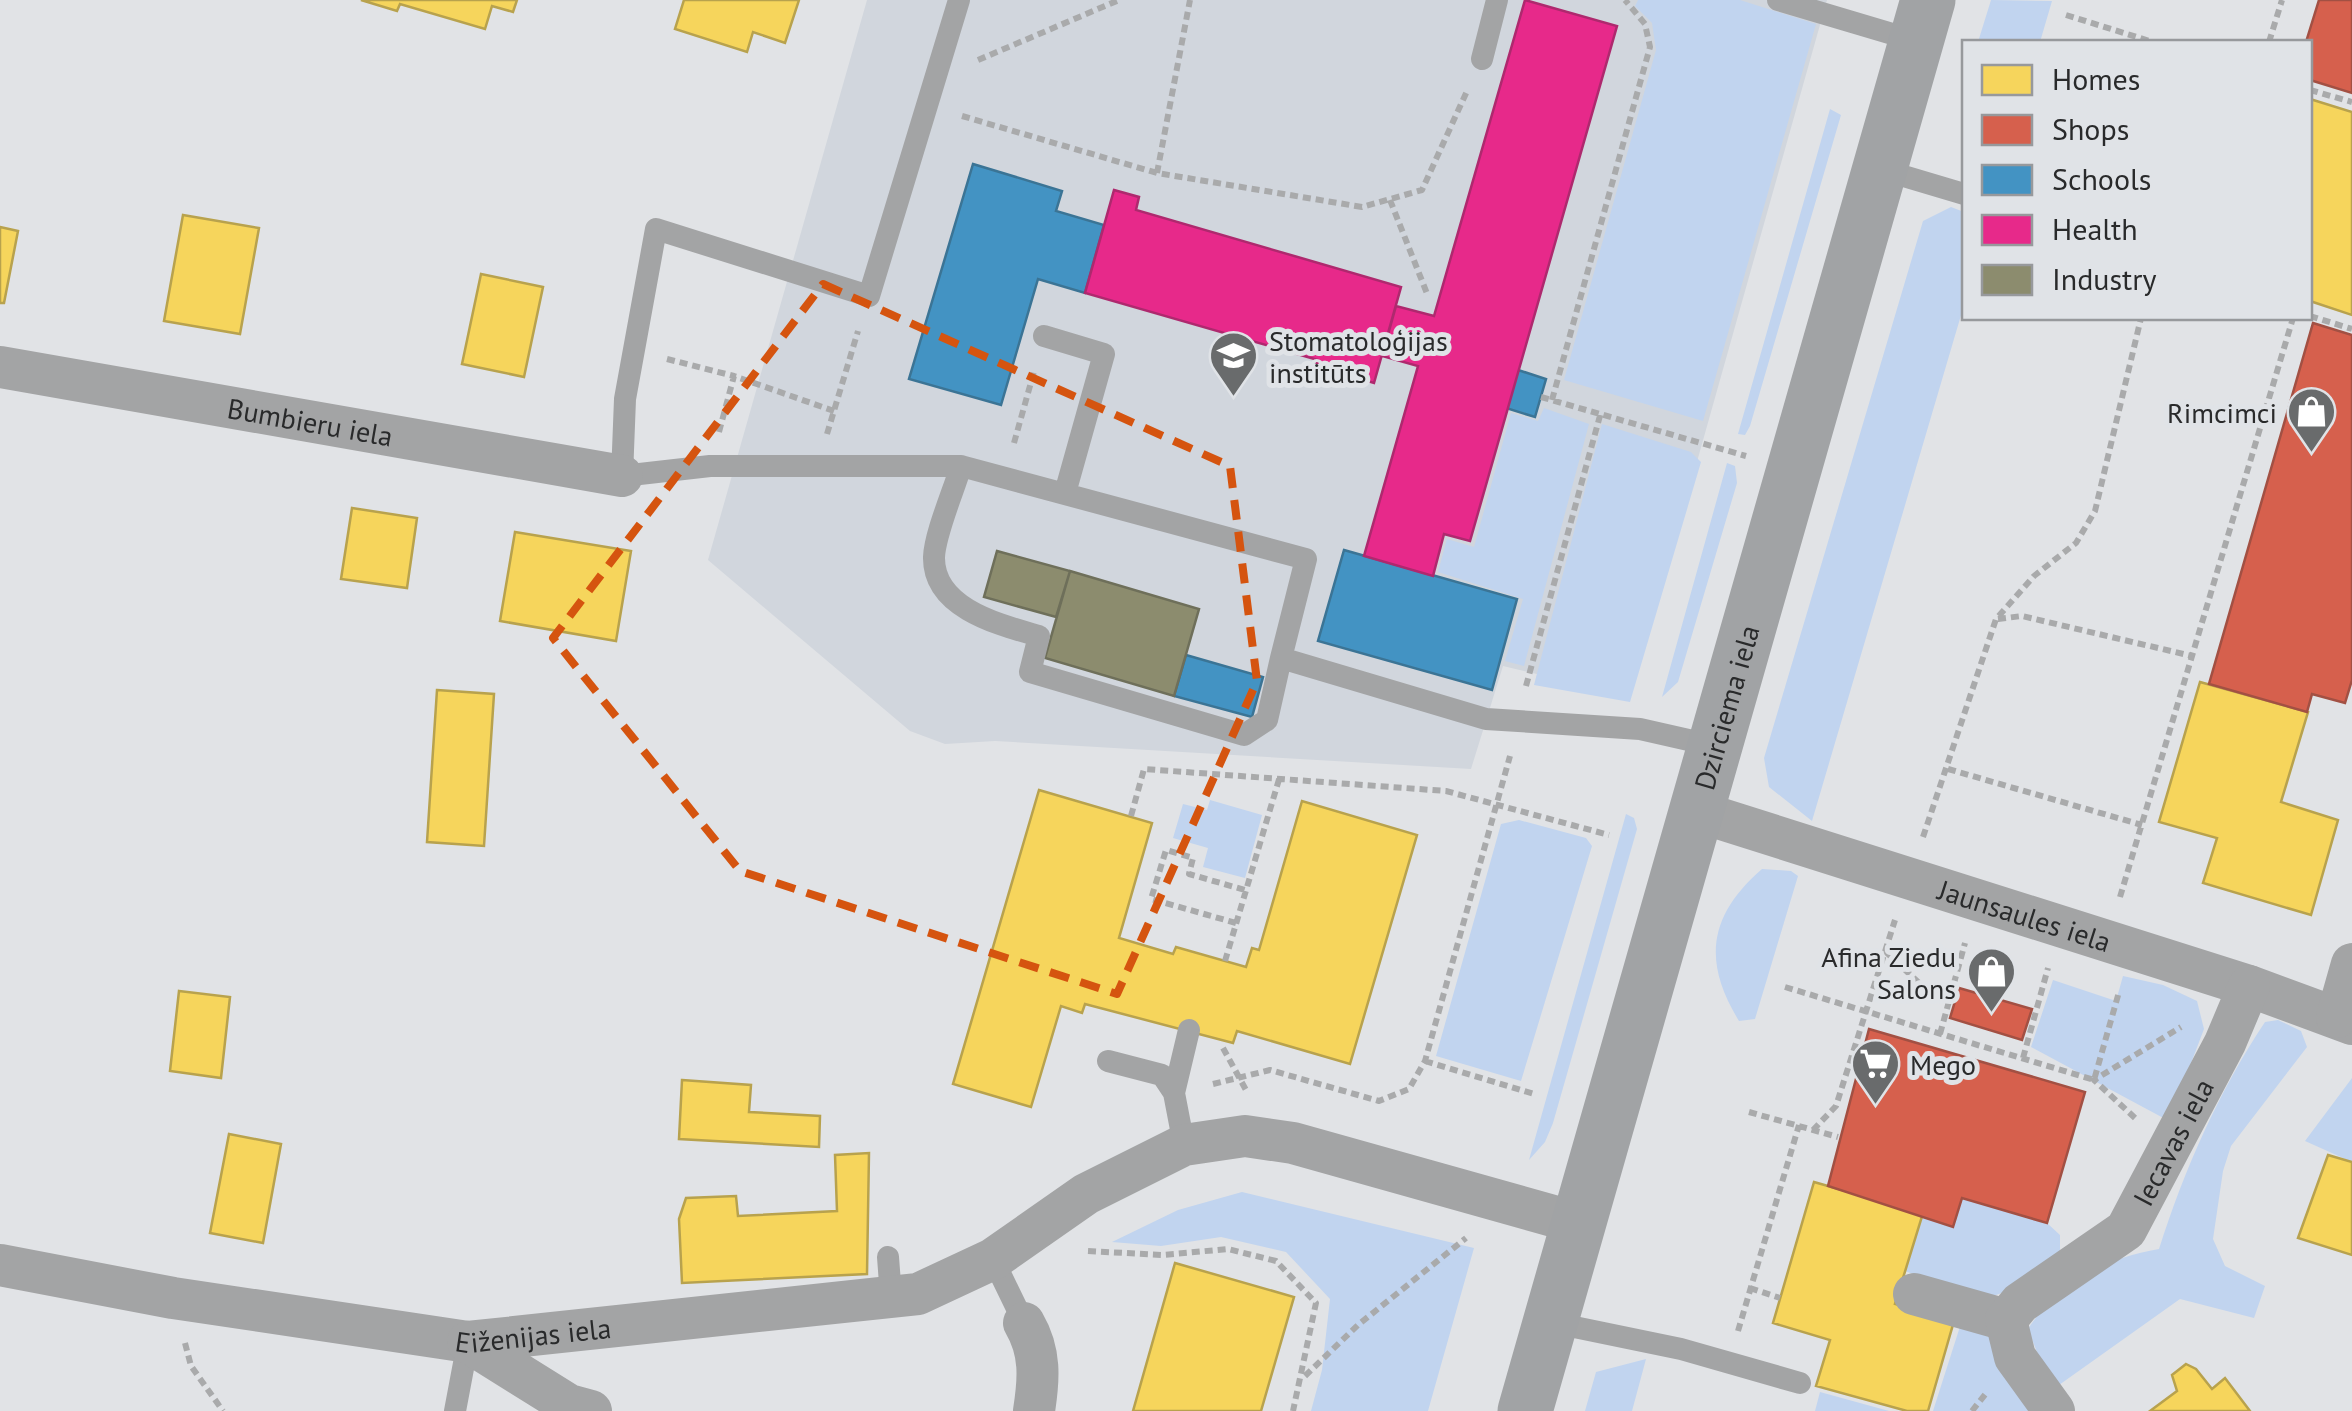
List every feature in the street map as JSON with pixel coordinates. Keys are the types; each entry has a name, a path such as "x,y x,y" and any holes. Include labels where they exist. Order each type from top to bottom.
{"street":[{"name":"Dzirciema iela","path":"1524,1411 1922,20"},
{"name":"Bumbieru iela","path":"0,367 622,476"},
{"name":"Jaunsaules iela","path":"1696,811 2345,1020"},
{"path":"2345,1020 2352,964"},
{"name":"Iecavas iela","path":"2006,1320 2020,1303 2126,1230 2225,1042 2248,986"},
{"name":"Eiženijas iela","path":"0,1265 173,1298 468,1342 890,1278 918,1294 993,1258 1086,1194 1184,1145 1245,1136 1293,1144 1578,1223"},
{"path":"1914,1294 2006,1320 2015,1357 2054,1411"},
{"path":"1024,1323 1034,1340 1040,1376 1034,1411"},
{"path":"468,1342 569,1405 591,1411"}],"lane":[{"path":"960,0 868,296 656,230 625,399 622,476 710,466 961,466 1306,559 1267,720 1244,735 1030,672 1039,636 976,617 948,592 934,558 961,466"},
{"path":"1482,59 1497,0"},
{"path":"1778,0 1922,20"},
{"path":"1880,169 1962,193"},
{"path":"1044,336 1104,354 1064,494"},
{"path":"1281,658 1486,719 1518,718 1542,724 1640,729 1715,746"},
{"path":"1174,1093 1189,1030"},
{"path":"1108,1060 1162,1075 1174,1093 1184,1145"},
{"path":"993,1258 1024,1323"},
{"path":"1550,1322 1729,1361 1800,1382"},
{"path":"455,1411 468,1342"}],"path":[{"path":"936,78 1118,0"},
{"path":"1157,173 1190,0"},
{"path":"1552,400 1650,47 1646,24 1625,0"},
{"path":"2270,40 2282,0"},
{"path":"2066,16 2146,40"},
{"path":"927,106 1157,173 1362,208 1422,190 1482,59"},
{"path":"2312,91 2352,102"},
{"path":"1390,200 1428,296"},
{"path":"817,465 868,296"},
{"path":"2312,317 2352,329"},
{"path":"1813,1130 1836,1106 1996,619 2034,576 2076,543 2095,510 2141,320"},
{"path":"2094,1080 2142,825 2293,320"},
{"path":"1002,477 1044,336"},
{"path":"633,351 734,376 834,411"},
{"path":"710,466 734,376"},
{"path":"1541,397 1719,448"},
{"path":"1174,1093 1270,1070 1379,1101 1409,1089 1424,1061 1436,1009 1500,805 1518,718 1601,412"},
{"path":"1996,619 2022,616 2192,656"},
{"path":"1130,816 1144,769 1446,791 1609,834"},
{"path":"1948,769 2142,825"},
{"path":"1225,961 1280,776"},
{"path":"1236,923 1152,899 1166,850 1194,858 1189,874 1246,890"},
{"path":"1940,1034 1976,900"},
{"path":"2023,1058 2060,926"},
{"path":"1884,951 1933,996 1949,1000"},
{"path":"1785,988 2094,1080 2248,986"},
{"path":"1424,1061 1534,1094"},
{"path":"1749,1112 1838,1137"},
{"path":"1729,1361 1799,1125"},
{"path":"1452,1228 1481,1239"},
{"path":"1302,1379 1346,1336 1471,1234"},
{"path":"1098,1242 1084,1250 1162,1255 1228,1249 1276,1261 1316,1303 1293,1411"},
{"path":"1750,1288 1780,1298"},
{"path":"173,1298 191,1366 222,1411"}],"highlighted area":[{"path":"823,284 1230,466 1257,681 1117,994 740,871 553,638"}],"shaded area":[{"name":"Stomatoloģijas institūts","path":"867,0 1827,0 1631,696 1503,666 1471,769 995,741 945,744 910,731 708,560"},
{"path":"1638,0 1740,0 1816,24 1703,421 1564,380 1656,50 1652,23 1635,6"},
{"path":"1991,0 2052,1 2041,40 1979,40"},
{"path":"1830,109 1841,115 1750,426 1745,435 1738,434"},
{"path":"1951,207 1962,211 1962,312 1812,821 1769,787 1764,758 1923,221"},
{"path":"1544,408 1589,424 1524,666 1505,661 1523,599 1438,572 1447,539 1474,547 1511,413 1538,421"},
{"path":"1602,424 1691,452 1701,462 1630,702 1534,685"},
{"path":"1727,463 1735,466 1737,483 1678,682 1662,697"},
{"path":"1210,800 1262,815 1245,878 1203,867 1208,848 1173,838 1183,804 1207,810"},
{"path":"1626,814 1634,818 1637,829 1553,1123 1545,1142 1529,1160"},
{"path":"1519,820 1586,838 1592,846 1521,1081 1436,1056 1501,824"},
{"path":"1762,869 1791,871 1798,876 1755,1019 1739,1021 1720,978 1717,940 1731,904"},
{"path":"2123,976 2163,985 2197,1001 2204,1029 2169,1121 2031,1047 2053,980 2116,1001"},
{"path":"2278,1020 2301,1031 2307,1047 2231,1146 2223,1171 2213,1239 2225,1266 2265,1286 2254,1318 2180,1299 2059,1385 2042,1365 2028,1329 2053,1298 2084,1275 2120,1259 2159,1249 2180,1189 2218,1104 2265,1022"},
{"path":"2352,1078 2352,1162 2305,1141"},
{"path":"1242,1192 1474,1248 1428,1411 1311,1411 1322,1370 1330,1299 1286,1252 1221,1237 1161,1246 1112,1242 1178,1210"},
{"path":"1962,1198 2047,1223 2060,1235 2060,1253 2010,1290 1982,1300 1905,1271 1920,1217 1953,1227"},
{"path":"1964,1314 2001,1326 2030,1411 1933,1411"},
{"path":"1646,1359 1632,1411 1585,1411 1596,1372"},
{"path":"1820,1392 1889,1411 1815,1411"}],"building: Homes":[{"path":"361,0 517,0 513,12 492,6 485,29 400,4 397,11"},
{"path":"684,0 799,0 785,43 753,32 747,52 675,29"},
{"path":"2312,100 2352,112 2352,315 2312,302"},
{"path":"183,215 259,228 240,334 164,321"},
{"path":"0,227 18,231 4,303 0,303"},
{"path":"481,274 543,287 524,377 462,364"},
{"path":"352,508 417,518 407,588 341,579"},
{"path":"515,532 631,551 616,641 500,621"},
{"path":"2200,682 2308,712 2281,802 2338,820 2311,915 2203,883 2217,838 2159,822"},
{"path":"437,690 494,694 484,846 427,842"},
{"path":"1039,790 1152,823 1119,938 1173,954 1176,947 1246,967 1252,948 1259,950 1302,801 1417,835 1350,1064 1237,1031 1233,1043 1085,1004 1082,1013 1061,1006 1031,1107 953,1084"},
{"path":"179,991 230,997 221,1078 170,1071"},
{"path":"682,1080 751,1085 749,1112 820,1116 819,1147 679,1139"},
{"path":"229,1134 281,1144 263,1243 210,1233"},
{"path":"869,1153 867,1274 682,1283 679,1219 686,1198 736,1196 738,1216 837,1211 835,1155"},
{"path":"2328,1155 2352,1162 2352,1255 2298,1238"},
{"path":"1814,1182 1923,1213 1895,1304 1954,1321 1928,1411 1907,1411 1816,1386 1830,1340 1773,1323"},
{"path":"1175,1263 1294,1297 1261,1411 1133,1411"},
{"path":"2186,1364 2196,1369 2212,1389 2225,1378 2250,1411 2150,1411 2177,1391 2172,1375"}],"building: Shops":[{"path":"2319,0 2352,0 2352,93 2312,81 2312,40 2307,40"},
{"path":"2313,323 2352,335 2352,680 2345,703 2312,694 2307,712 2209,684"},
{"name":"Afina Ziedu Salons","path":"1959,988 2032,1009 2022,1040 1950,1018"},
{"path":"1869,1029 2085,1092 2047,1223 1962,1198 1953,1227 1828,1186"}],"building: Schools":[{"path":"973,164 1062,191 1056,211 1104,225 1085,293 1038,279 1001,405 909,379"},
{"path":"1518,370 1546,379 1535,417 1506,408"},
{"path":"1344,550 1517,599 1492,690 1318,641"},
{"path":"1186,655 1263,677 1252,717 1174,696"}],"building: Health":[{"name":"Stomatoloģijas institūts","path":"1525,0 1617,26 1470,541 1444,534 1433,576 1364,556 1418,366 1382,356 1396,306 1434,316"},
{"path":"1114,190 1139,197 1136,210 1401,287 1374,383 1316,366 1318,360 1085,293"}],"building: Industry":[{"path":"997,551 1070,571 1056,617 984,597"},
{"path":"1070,571 1199,609 1174,696 1045,658"}],"place":[{"name":"Stomatoloģijas institūts","path":"1234,398"},
{"name":"Rimcimci","path":"2312,454"},
{"name":"Afina Ziedu Salons","path":"1991,1014"},
{"name":"Mego","path":"1875,1106"}]}
